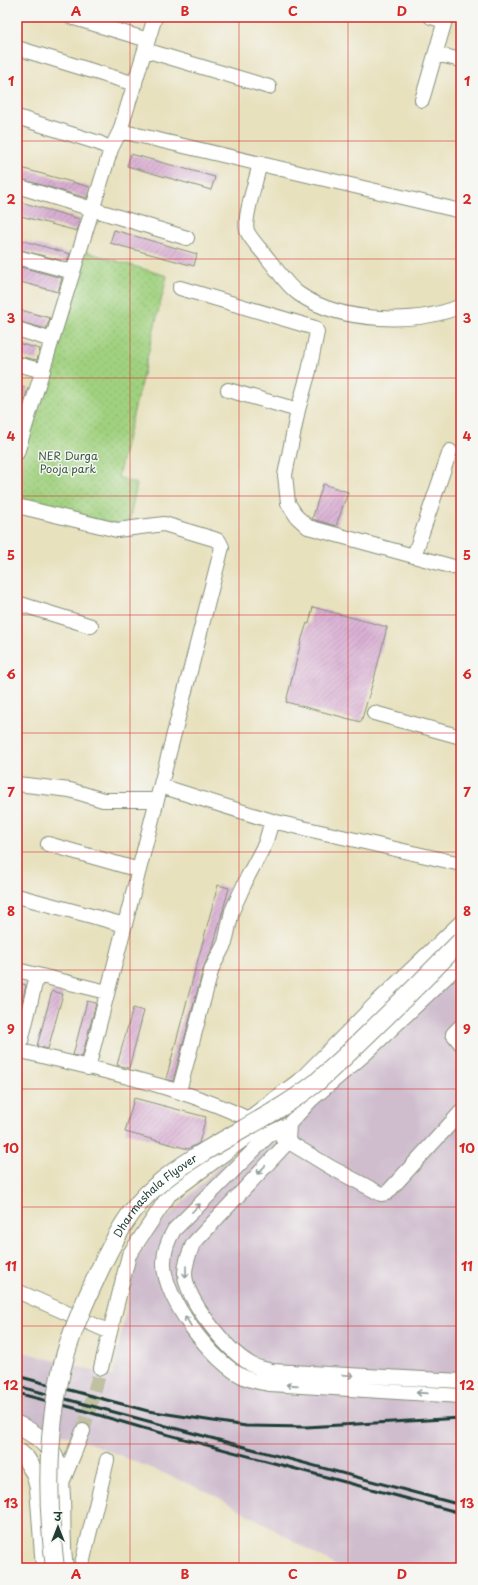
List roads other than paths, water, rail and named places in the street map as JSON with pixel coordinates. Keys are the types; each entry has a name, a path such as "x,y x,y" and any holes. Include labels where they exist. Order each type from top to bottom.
{"main road":[{"name":"Dharmashala Flyover","path":"55,1568 48,1478 51,1426 56,1393 65,1355 78,1320 103,1263 124,1224 139,1201 155,1186 208,1149 293,1099 316,1082 396,1007 461,941"},
{"path":"17,1425 39,1438 52,1453 56,1462 60,1490 64,1568"},
{"path":"17,1451 26,1459 35,1473 39,1488 45,1568"}],"street":[{"path":"71,17 269,87"},
{"path":"18,444 43,371 111,149 120,131 155,17"},
{"path":"422,100 445,19 431,17"},
{"path":"17,48 135,84"},
{"path":"436,54 461,60"},
{"path":"17,116 99,143 111,149"},
{"path":"120,131 461,211"},
{"path":"260,163 246,221 247,233 289,286 300,295 319,305 348,314 374,318 423,316 461,306"},
{"path":"17,186 187,238"},
{"path":"17,257 73,272"},
{"path":"180,288 315,328 317,337 298,410 285,475 288,503 297,517 308,527 461,570"},
{"path":"17,329 52,340"},
{"path":"17,364 43,371"},
{"path":"228,390 298,410"},
{"path":"414,556 450,451"},
{"path":"17,506 117,530 164,524 219,541 222,547 88,1068"},
{"path":"17,603 91,626"},
{"path":"374,713 461,737"},
{"path":"17,784 70,790 103,800 159,793 272,821 461,864"},
{"path":"179,1091 212,968 225,943 232,911 265,844 272,821"},
{"path":"48,844 139,870"},
{"path":"17,896 125,926"},
{"path":"249,1118 301,1079 378,1001 461,922"},
{"path":"461,963 364,1055 311,1100 289,1124 266,1129 174,1230 166,1245 164,1262 166,1279 172,1294 192,1328 216,1358 246,1378 260,1382 461,1396"},
{"path":"17,970 108,992"},
{"path":"37,975 18,1050 179,1091 249,1118 332,1168 381,1194 387,1193 461,1112"},
{"path":"461,1026 453,1034 461,1044"},
{"path":"101,1368 129,1255 169,1195 311,1100"},
{"path":"289,1124 288,1142 193,1244 188,1258 185,1275 190,1292 209,1324 248,1363 261,1369 272,1371 461,1381"},
{"path":"17,1291 110,1332"},
{"path":"60,1490 83,1431"},
{"path":"81,1568 107,1460"}],"tunnel":[{"path":"83,1431 101,1368"}],"railway":[{"path":"17,1376 148,1411 246,1426 306,1427 461,1418"},
{"path":"17,1386 461,1505"},
{"path":"17,1393 461,1513"}],"park label":[{"name":"NER Durga Pooja park","path":"68,462"}]}
